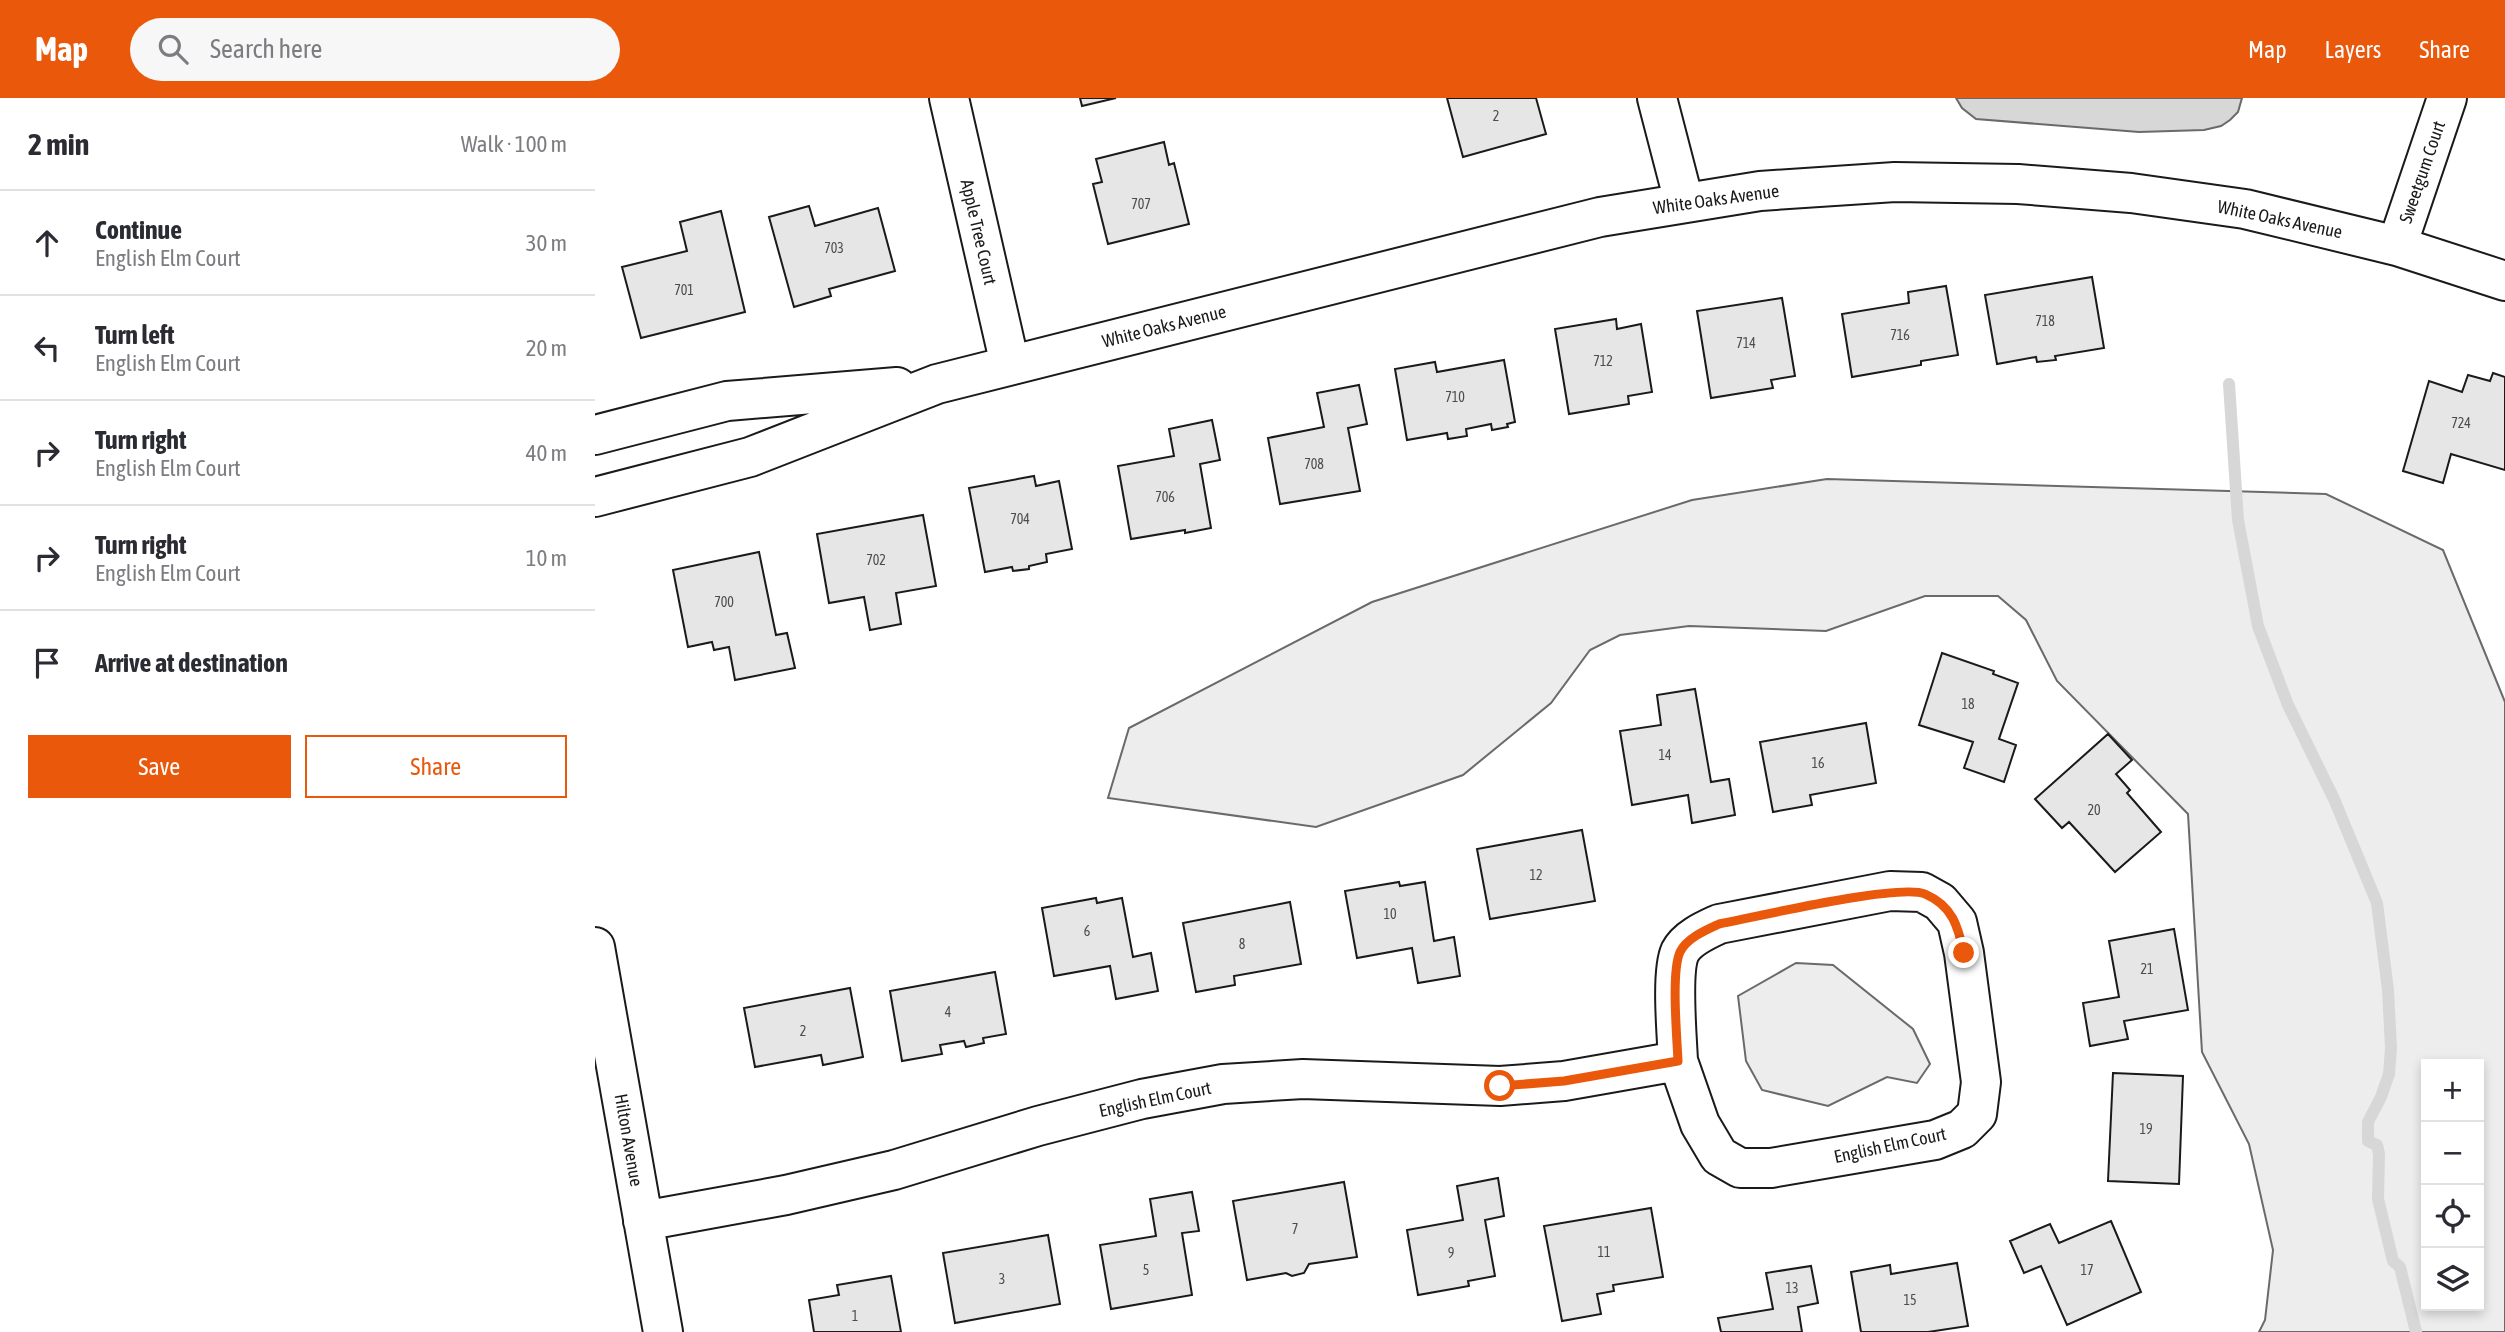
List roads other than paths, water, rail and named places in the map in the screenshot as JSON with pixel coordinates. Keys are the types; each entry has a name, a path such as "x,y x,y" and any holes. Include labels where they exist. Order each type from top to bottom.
{"street":[{"name":"Apple Tree Court","path":"949,98 1010,365"},
{"path":"1657,98 1684,202"},
{"name":"Sweetgum Court","path":"2397,246 2447,98"},
{"name":"White Oaks Avenue","path":"595,497 750,457 937,383 1600,217 1760,191 1895,182 2018,184 2131,193 2245,209 2397,246 2505,281"},
{"name":"White Oaks Avenue","path":"595,435 727,401 937,383"},
{"name":"English Elm Court","path":"1890,891 1922,892 1940,902 1957,922 1964,953 1981,1082 1977,1114 1962,1129 1935,1140 1771,1168 1740,1168 1719,1156 1700,1124 1678,1061 1675,982 1680,952 1697,934 1719,924 1890,891"},
{"name":"Hilton Avenue","path":"595,947 601,1015 663,1332"},
{"name":"English Elm Court","path":"643,1221 786,1195 894,1170 1116,1106 1223,1084 1303,1079 1500,1086 1564,1081 1678,1061"}],"waterway":[{"path":"2229,384 2238,520 2258,626 2288,705 2334,799 2377,903 2388,990 2391,1048 2389,1074 2368,1122 2368,1141 2377,1145 2378,1199 2393,1261 2400,1267 2416,1332"}]}
